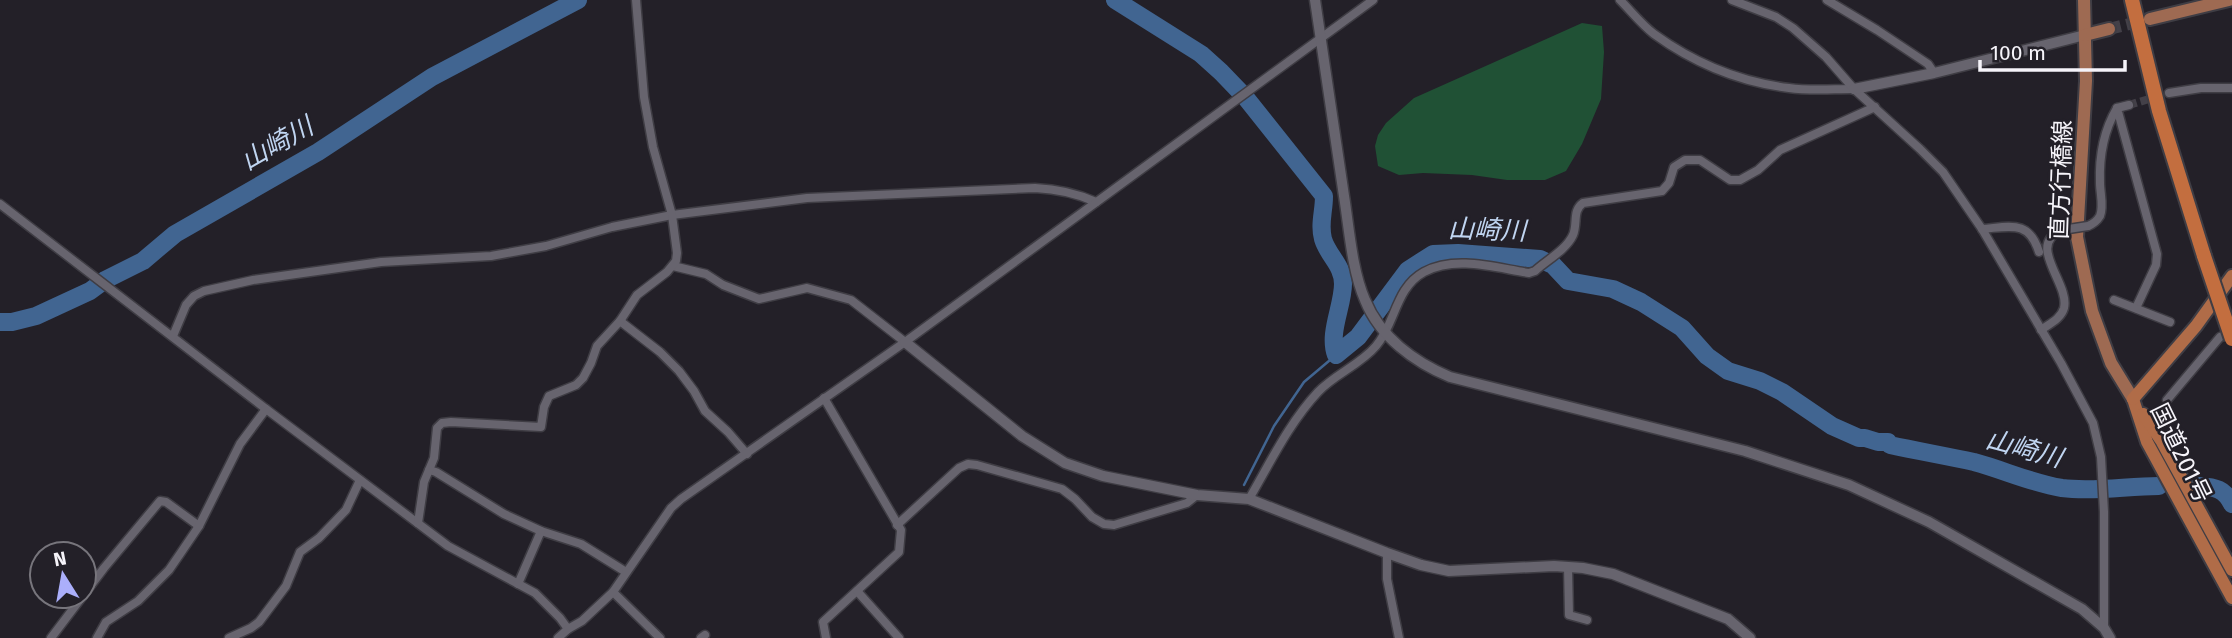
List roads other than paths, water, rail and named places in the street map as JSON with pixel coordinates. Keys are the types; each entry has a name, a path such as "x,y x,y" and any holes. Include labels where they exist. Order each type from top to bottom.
{"highway":[{"path":"2132,0 2159,111 2232,339"},
{"name":"国道201号","path":"2133,399 2196,326 2232,276"},
{"name":"国道201号","path":"2133,399 2162,442 2232,570"},
{"name":"国道201号","path":"2133,399 2147,442 2232,598"}],"main road":[{"name":"直方行橋線","path":"2084,0 2086,81 2077,237 2092,311 2111,362 2133,399"},
{"path":"2150,19 2229,0"},
{"path":"2085,35 2109,29"}],"street":[{"path":"418,523 424,482 434,458 437,428 442,423 541,427 546,400 555,392 576,385 583,378 597,346 620,321 637,295 673,266 677,253 672,215 653,147 643,97 635,0"},
{"path":"1315,0 1360,286 1371,313 1384,331 1408,354 1430,369 1450,377 1745,450 1849,485 1929,522 2082,609 2104,628 2110,638"},
{"path":"558,638 582,621 613,592 671,508 905,342 1373,0"},
{"path":"1620,0 1653,33 1695,59 1745,79 1791,88 1854,89 1934,73 2085,35"},
{"path":"1732,0 1776,17 1826,57 1854,89 1943,173 1982,229 2084,404 2097,437 2103,482 2104,628"},
{"path":"1828,0 1927,64 1934,73"},
{"path":"2169,93 2201,88 2232,89"},
{"path":"2040,330 2056,320 2064,307 2064,296 2048,256 2047,245 2052,237 2062,230 2088,226 2100,216 2100,179 2108,124 2117,108 2129,105"},
{"path":"1249,499 1287,433 1316,394 1333,378 1374,349 1412,280 1432,268 1446,265 1478,264 1529,273 1551,258 1570,240 1574,232 1576,212 1583,203 1662,191 1669,183 1674,167 1691,159 1700,160 1730,180 1740,180 1758,170 1780,150 1875,107"},
{"path":"2117,108 2157,254 2156,265 2136,308"},
{"path":"173,336 186,305 194,296 204,291 334,267 491,256 546,246 611,227 672,215 807,198 1035,188 1077,193 1096,202"},
{"path":"0,204 448,546 535,593 568,629"},
{"path":"1982,229 2021,228 2030,232 2039,251"},
{"path":"673,266 706,274 723,285 759,299 807,288 851,300 1023,436 1065,463 1103,477 1197,495 1249,499 1387,553 1449,571 1568,567 1614,574 1728,619 1750,638"},
{"path":"2114,300 2170,322"},
{"path":"620,321 660,352 679,371 705,411 747,454"},
{"path":"2167,400 2220,337 2232,332"},
{"path":"824,398 901,530 899,552 823,622 825,638"},
{"path":"97,638 106,622 138,601 169,569 199,526 240,444 266,409"},
{"path":"897,525 959,468 968,464 1062,489 1104,524 1114,525 1187,503 1197,495"},
{"path":"429,470 504,514 541,531 582,544 626,572"},
{"path":"229,638 259,622 286,586 300,552 319,538 346,510 360,480"},
{"path":"51,638 104,568 160,501 166,502 199,526"},
{"path":"518,584 541,531"},
{"path":"1387,553 1387,579 1398,638"},
{"path":"1568,567 1569,615 1587,620"},
{"path":"857,591 899,638"},
{"path":"613,592 660,638"}],"waterway":[{"name":"山崎川","path":"0,322 36,316 90,291 105,280 143,261 175,234 318,152 432,77 578,0"},
{"name":"山崎川","path":"1115,0 1201,54 1221,72 1246,98 1324,196 1323,239 1341,271 1343,284 1334,338 1336,355 1358,337 1408,270 1433,254 1458,253 1540,259 1553,265 1568,281 1613,289 1641,302 1682,328 1707,356 1728,371 1760,381 1782,392 1832,426 1859,438 1974,462 2062,488 2159,486"},
{"path":"1244,485 1274,426 1304,382 1336,355"},
{"name":"山崎川","path":"2199,486 2219,490 2232,504"}],"tunnel":[{"path":"2109,29 2146,20"},
{"path":"2129,105 2159,96"}]}
